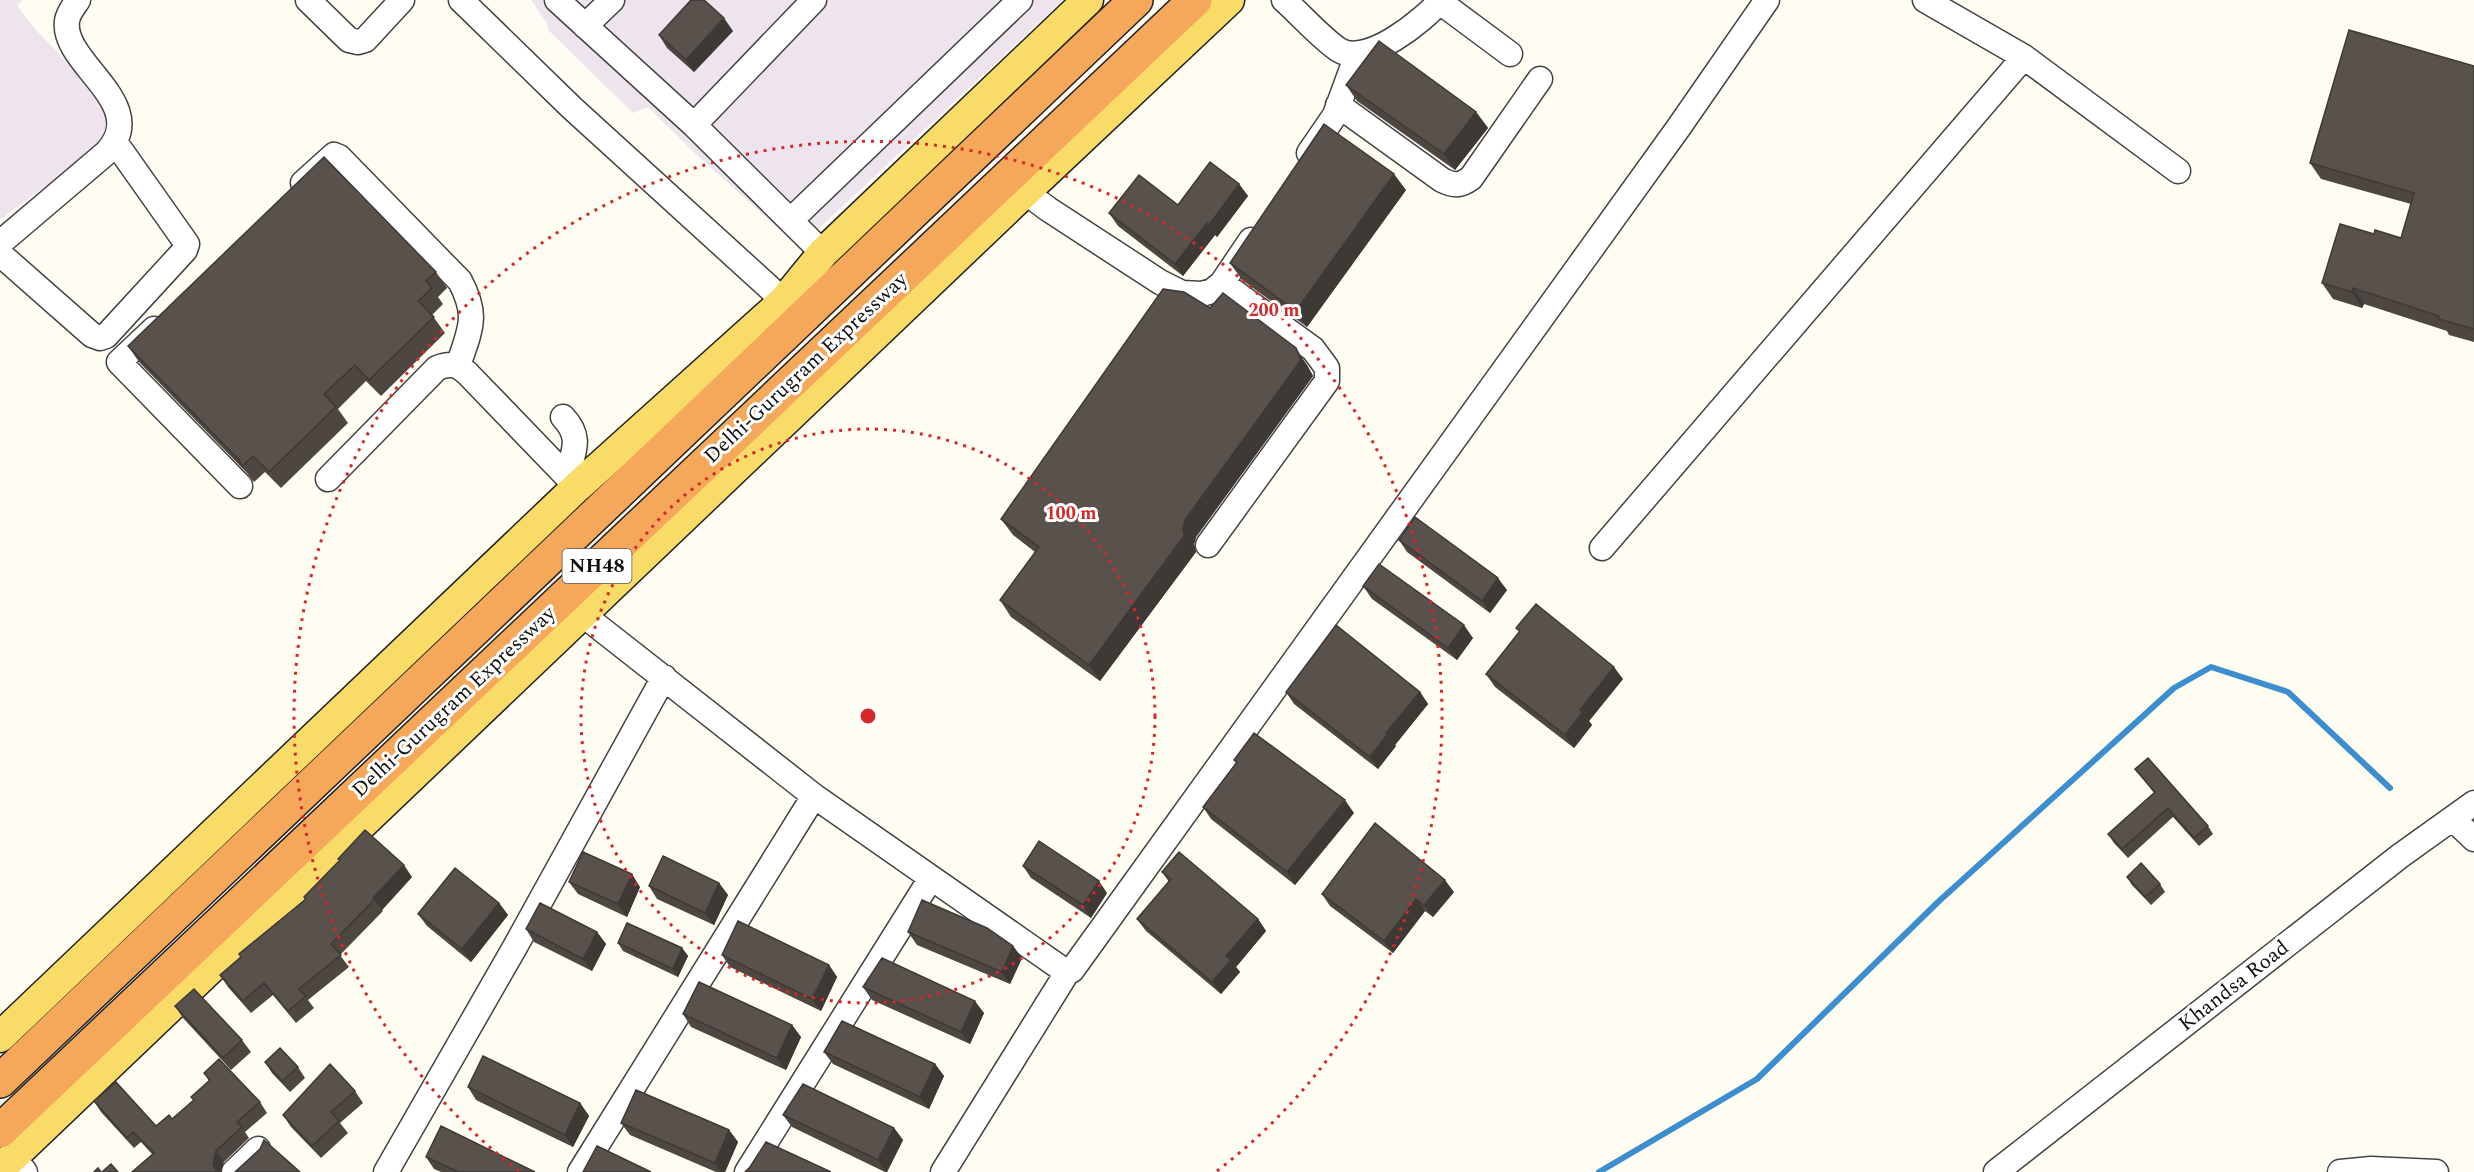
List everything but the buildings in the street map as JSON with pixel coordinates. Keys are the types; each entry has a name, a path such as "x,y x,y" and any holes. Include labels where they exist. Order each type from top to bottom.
{"highway":[{"name":"Delhi-Gurugram Expressway","path":"0,1081 1136,0"},
{"name":"Delhi-Gurugram Expressway","path":"10,1157 1195,0"}],"main road":[{"path":"0,1037 572,482 784,301 823,253 1088,0"},
{"path":"10,1157 1229,0"}],"street":[{"path":"0,243 116,142 118,118 113,100 75,47 68,29 69,15 78,0"},
{"path":"316,3 349,40 358,42 365,40 402,0"},
{"path":"460,0 572,108 784,301"},
{"path":"557,0 694,125 823,253"},
{"path":"585,27 612,0"},
{"path":"694,125 814,0"},
{"path":"791,220 1020,0"},
{"path":"1284,0 1339,50 1357,55 1377,48 1412,27 1440,1 1509,54"},
{"path":"943,1172 1068,971 1076,967 1767,0"},
{"path":"1926,0 2024,57 2178,171"},
{"path":"1295,174 1335,115 1357,55"},
{"path":"1602,548 2024,57"},
{"path":"1338,105 1442,180 1452,185 1462,184 1471,178 1540,79"},
{"path":"100,338 112,330 186,246 185,240 116,142"},
{"path":"285,200 327,160 334,155 339,157 460,281 469,298 472,313 470,329 458,366"},
{"path":"1025,192 1047,209 1170,288 1182,292 1202,294 1212,291 1222,283 1262,224"},
{"path":"0,254 92,335 100,338 119,362 240,486"},
{"path":"1208,545 1327,381 1327,368 1313,349 1222,283"},
{"path":"119,362 169,314"},
{"path":"328,479 437,368 448,364 458,366 572,482"},
{"path":"563,417 572,426 575,434 572,482"},
{"path":"582,614 814,796 1068,971"},
{"path":"386,1172 515,947 664,677"},
{"path":"580,1172 814,796"},
{"name":"Khandsa Road","path":"1996,1172 2400,856 2474,803"},
{"path":"2453,819 2474,839"},
{"path":"747,1172 931,878"},
{"path":"234,1172 258,1149"},
{"path":"2340,1172 2396,1169 2436,1172"}],"shaded area":[{"path":"0,0 23,0 17,6 37,31 108,104 111,124 93,151 0,220"},
{"path":"531,0 1063,0 799,247 700,158 648,107 633,113 548,30 547,23"}],"waterway":[{"path":"1599,1172 1757,1079 1938,902 2174,688 2211,667 2288,692 2390,788"}]}
